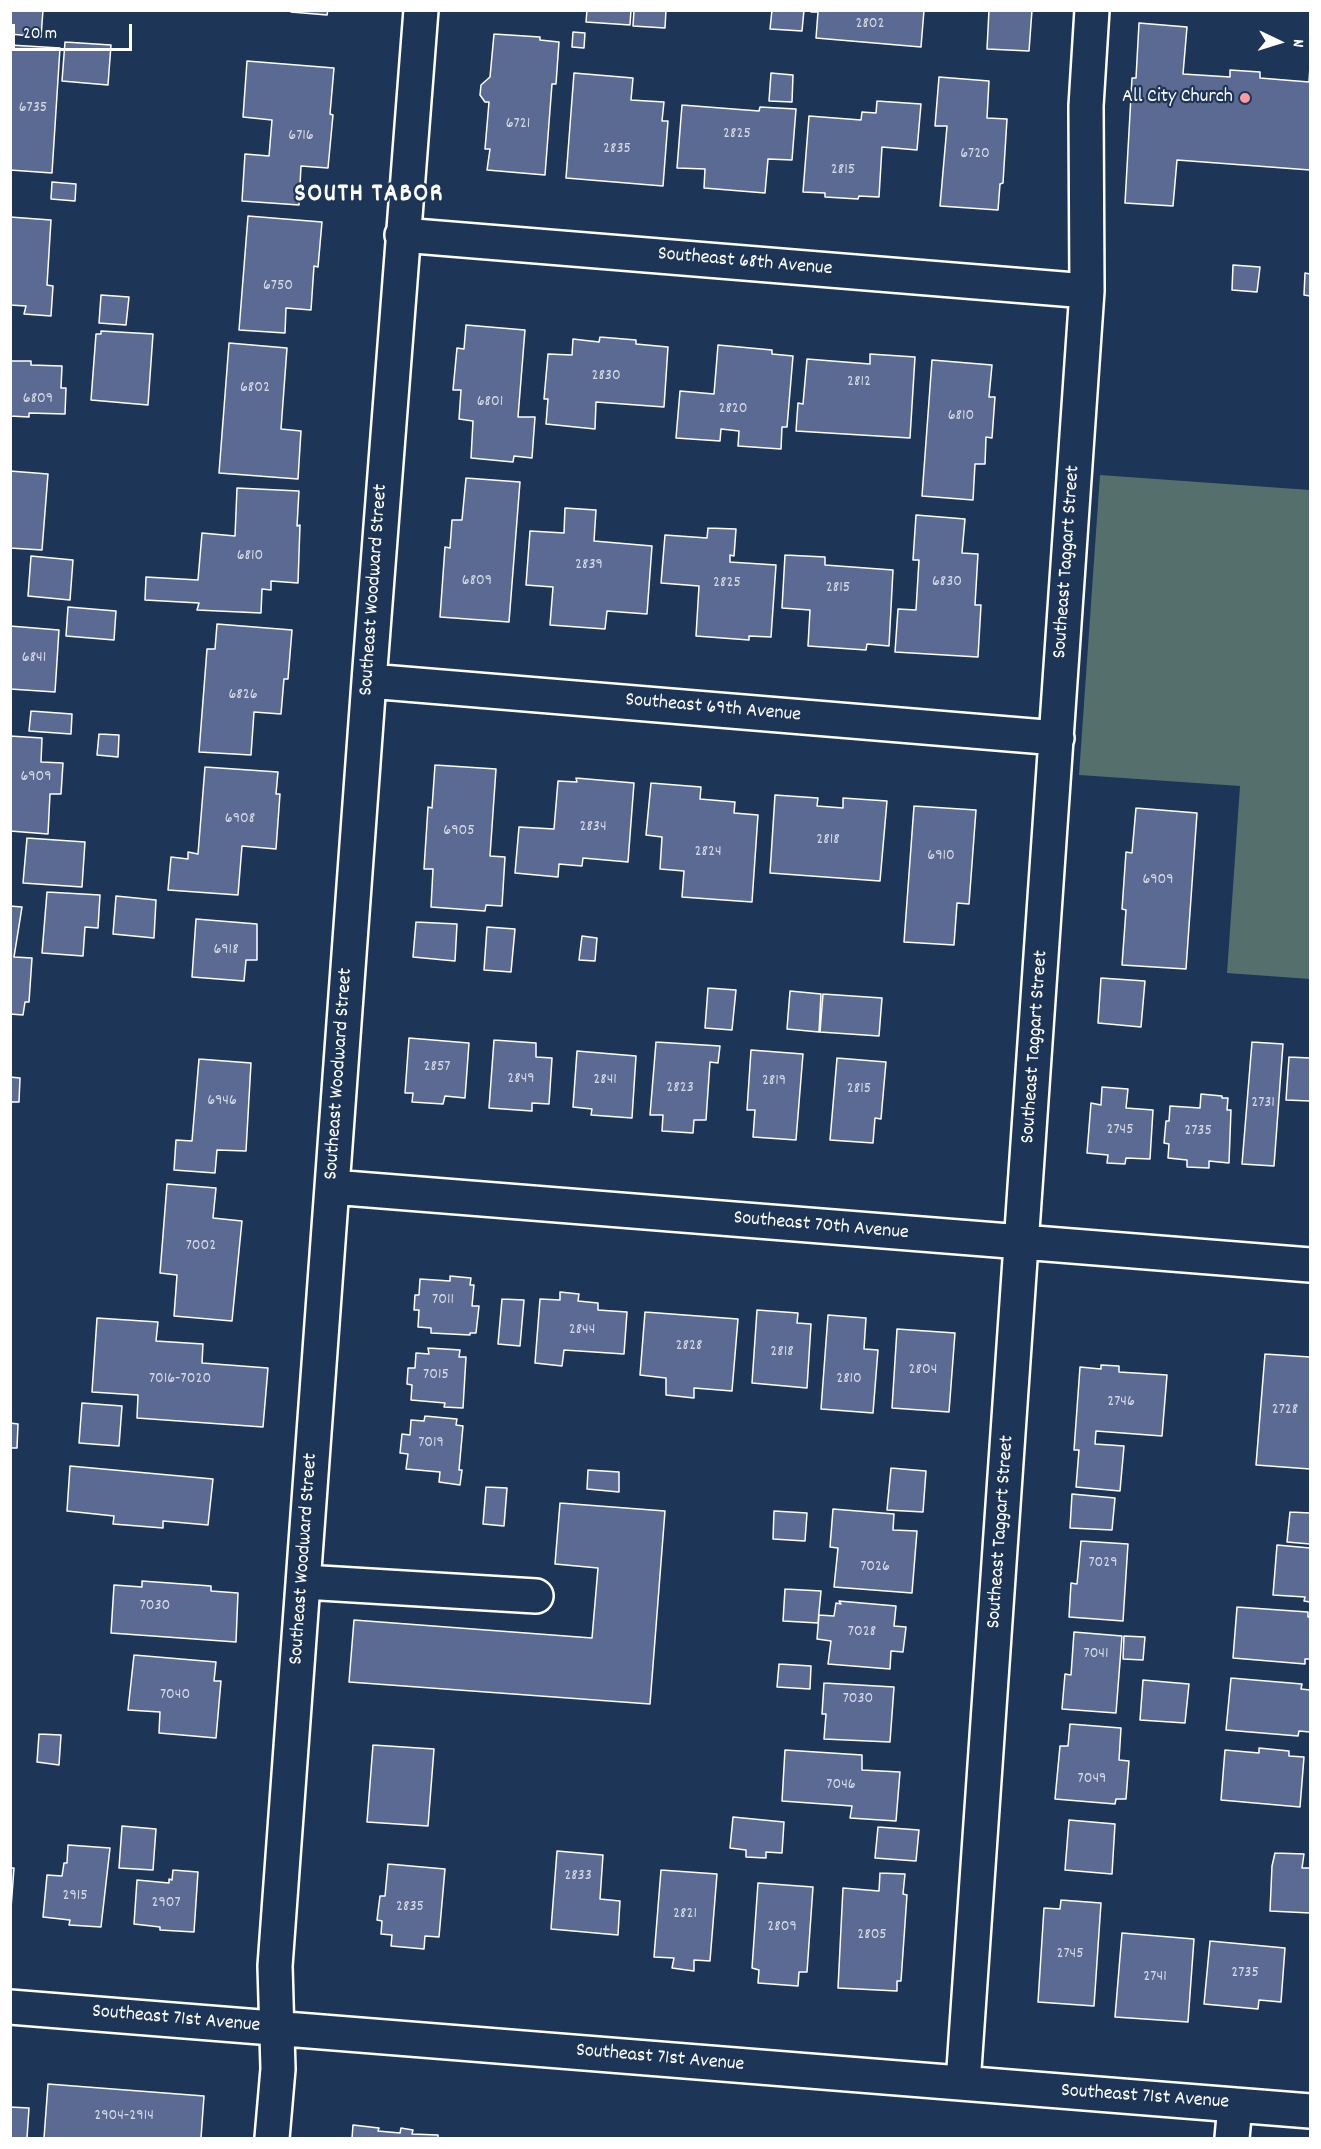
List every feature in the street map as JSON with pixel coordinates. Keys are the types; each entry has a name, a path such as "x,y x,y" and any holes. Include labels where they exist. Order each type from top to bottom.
{"street":[{"name":"Southeast Woodward Street","path":"272,2139 278,2069 275,1966 420,10"},
{"name":"Southeast Taggart Street","path":"963,2083 1023,1243 1087,291 1086,106 1092,10"},
{"name":"Southeast 68th Avenue","path":"402,235 1087,291"},
{"name":"Southeast 69th Avenue","path":"369,681 1057,738"},
{"name":"Southeast 70th Avenue","path":"333,1187 1311,1265"},
{"path":"304,1582 536,1596"},
{"name":"Southeast 71st Avenue","path":"10,2007 1311,2111"},
{"path":"1232,2139 1235,2105"}],"green space":[{"path":"1100,475 1310,490 1310,979 1227,973 1240,786 1079,775"}],"building":[{"path":"10,10 43,10 41,37 10,34"},
{"path":"291,10 328,10 327,15 291,12"},
{"path":"587,10 631,10 630,25 586,22"},
{"path":"634,10 666,10 665,28 633,26"},
{"path":"772,10 804,10 802,31 770,29"},
{"path":"811,10 924,10 921,47 816,38 818,12 811,12"},
{"path":"989,10 1032,10 1029,51 987,49"},
{"path":"1139,23 1187,27 1183,74 1230,77 1230,70 1260,72 1260,78 1309,82 1310,66 1310,170 1177,160 1173,206 1125,203 1132,78 1136,78"},
{"path":"573,32 585,33 584,48 572,47"},
{"path":"494,34 540,37 540,40 559,42 556,84 552,84 545,175 487,170 490,149 485,149 489,102 485,102 480,95 481,85 490,77"},
{"path":"65,42 111,45 108,85 62,81"},
{"path":"10,45 60,48 52,173 10,170"},
{"path":"247,61 334,68 330,114 333,115 328,168 301,166 299,205 242,201 245,154 269,156 272,120 243,117"},
{"path":"574,73 633,78 631,100 664,102 662,121 668,121 663,186 566,178"},
{"path":"771,73 793,75 792,102 769,101"},
{"path":"939,77 989,81 987,118 1007,119 1003,183 1000,184 998,210 940,206 947,126 935,126"},
{"path":"877,101 921,104 917,150 882,147 879,197 859,196 858,199 825,197 825,193 803,192 809,116 861,120 862,112 876,113"},
{"path":"682,105 759,111 760,107 796,109 792,160 768,159 765,193 704,188 705,169 677,168"},
{"path":"52,182 76,184 75,201 51,199"},
{"path":"248,216 322,222 318,267 314,266 311,310 286,308 285,333 239,330"},
{"path":"10,217 51,220 47,285 53,286 51,316 24,314 26,306 10,305"},
{"path":"1233,265 1260,267 1257,292 1232,290"},
{"path":"1305,273 1310,274 1310,296 1304,295"},
{"path":"101,295 129,297 126,325 99,323"},
{"path":"466,325 525,330 518,417 535,417 532,458 514,456 513,462 471,458 473,421 459,419 461,390 453,390 457,348 464,349"},
{"path":"101,331 153,334 148,405 91,400 96,334 101,334"},
{"path":"600,337 636,340 636,344 668,347 664,407 596,402 595,429 546,424 548,399 544,399 548,354 572,355 573,339 599,342"},
{"path":"229,343 287,348 281,429 301,431 298,479 219,473"},
{"path":"718,345 772,350 772,354 793,356 787,427 782,427 781,449 738,446 739,431 721,429 720,441 676,438 680,391 714,394"},
{"path":"870,354 915,357 910,438 796,431 798,403 803,404 807,359 870,364"},
{"path":"932,360 992,365 989,397 995,397 992,438 986,437 985,464 975,464 973,500 922,496"},
{"path":"10,361 31,361 31,365 62,366 61,388 66,388 65,414 29,413 29,417 10,416"},
{"path":"10,471 48,474 42,550 10,548"},
{"path":"466,478 520,482 509,622 440,617 445,547 450,548 452,520 462,520"},
{"path":"237,488 299,491 298,583 271,581 271,590 262,589 261,613 197,610 199,603 145,600 146,577 198,580 202,533 235,536"},
{"path":"565,508 596,510 594,541 652,546 647,614 607,611 605,629 550,625 553,587 526,585 530,531 564,533"},
{"path":"916,515 965,519 962,553 978,554 975,605 981,605 978,657 895,652 898,609 916,610 919,560 913,560"},
{"path":"708,528 736,529 734,556 730,555 730,562 776,565 771,637 749,636 749,640 696,636 699,586 661,583 665,535 707,538"},
{"path":"785,555 825,557 825,565 893,570 889,646 867,644 866,650 808,646 810,610 782,608"},
{"path":"31,556 73,560 70,600 28,596"},
{"path":"68,607 116,611 114,640 66,636"},
{"path":"217,624 292,630 288,679 284,679 281,714 254,712 251,755 199,752 207,649 215,649"},
{"path":"10,626 59,630 55,692 10,689"},
{"path":"31,711 72,714 71,734 29,731"},
{"path":"99,734 119,735 118,757 97,755"},
{"path":"10,736 42,738 41,762 63,763 61,794 50,794 48,834 10,831"},
{"path":"435,765 496,769 490,856 505,857 502,906 486,905 485,911 431,907 433,869 424,869 428,807 432,808"},
{"path":"205,767 278,772 276,794 280,794 276,849 242,846 238,895 168,890 171,857 188,859 188,852 198,854"},
{"path":"576,778 634,783 628,862 583,858 582,866 559,864 558,877 515,873 519,827 554,829 558,781 577,782"},
{"path":"651,783 701,787 700,799 735,802 734,813 758,815 752,902 682,897 684,871 660,869 662,837 646,835"},
{"path":"775,795 818,798 817,806 843,808 843,798 887,801 880,881 770,873"},
{"path":"914,806 976,810 969,904 957,903 954,945 904,942"},
{"path":"1136,808 1197,813 1186,969 1122,965 1126,910 1122,909 1126,852 1132,853"},
{"path":"27,838 85,842 82,887 23,883"},
{"path":"47,892 100,895 98,928 85,927 83,956 42,953"},
{"path":"116,896 156,900 154,938 113,934"},
{"path":"10,906 22,907 14,957 32,958 29,1002 25,1002 23,1015 10,1014"},
{"path":"196,919 257,924 257,960 246,960 244,981 192,977"},
{"path":"416,922 457,924 455,961 413,957"},
{"path":"487,927 515,929 511,972 484,970"},
{"path":"582,936 597,938 595,961 579,960"},
{"path":"1101,978 1145,981 1141,1027 1098,1023"},
{"path":"708,988 736,990 732,1030 705,1028"},
{"path":"790,991 821,994 819,1032 787,1029"},
{"path":"823,994 882,998 879,1036 820,1032"},
{"path":"409,1038 469,1043 465,1098 445,1096 443,1104 412,1102 413,1093 405,1093"},
{"path":"494,1040 536,1043 536,1057 552,1058 549,1104 532,1103 532,1111 489,1108"},
{"path":"656,1042 720,1046 718,1063 710,1062 706,1120 694,1120 693,1133 662,1131 663,1115 650,1115"},
{"path":"1252,1042 1283,1044 1274,1166 1242,1164"},
{"path":"751,1050 803,1054 796,1140 753,1137 755,1110 747,1110"},
{"path":"577,1051 636,1056 632,1118 591,1115 592,1109 573,1107"},
{"path":"1289,1057 1310,1058 1310,1101 1286,1100"},
{"path":"837,1058 886,1062 881,1119 875,1118 873,1143 830,1140"},
{"path":"199,1059 251,1063 246,1151 217,1150 215,1173 174,1170 176,1140 192,1141"},
{"path":"10,1077 20,1078 19,1102 10,1102"},
{"path":"1102,1087 1128,1089 1126,1108 1153,1110 1150,1159 1126,1158 1125,1164 1107,1163 1108,1155 1087,1153 1091,1103 1101,1105"},
{"path":"1201,1094 1228,1098 1227,1110 1231,1110 1229,1163 1209,1161 1209,1168 1187,1167 1187,1160 1168,1158 1169,1144 1164,1143 1170,1106 1200,1108"},
{"path":"167,1184 216,1188 213,1218 242,1221 232,1321 174,1316 177,1275 160,1273"},
{"path":"450,1276 471,1278 470,1285 474,1285 472,1306 479,1306 476,1333 470,1333 470,1335 431,1333 431,1328 418,1327 419,1310 414,1310 415,1295 419,1295 420,1279 450,1281"},
{"path":"560,1292 579,1294 578,1301 598,1303 598,1310 627,1312 624,1354 564,1350 562,1366 535,1363 540,1299 560,1300"},
{"path":"502,1299 524,1300 520,1346 498,1344"},
{"path":"757,1310 798,1313 797,1323 811,1324 807,1388 752,1383"},
{"path":"645,1312 738,1319 732,1391 694,1388 694,1398 666,1395 666,1378 640,1375"},
{"path":"828,1315 866,1318 864,1349 878,1350 873,1413 821,1409"},
{"path":"97,1318 158,1322 156,1341 203,1344 202,1363 268,1368 263,1427 137,1418 138,1395 92,1392"},
{"path":"897,1329 955,1333 949,1412 892,1408"},
{"path":"428,1348 460,1350 459,1357 466,1357 463,1408 444,1407 445,1403 411,1400 412,1385 407,1384 408,1368 415,1368 416,1353 429,1354"},
{"path":"1265,1354 1310,1357 1310,1469 1256,1465"},
{"path":"1101,1365 1119,1366 1119,1372 1167,1375 1162,1436 1096,1431 1095,1444 1124,1446 1120,1491 1076,1487 1079,1450 1074,1450 1080,1367 1101,1369"},
{"path":"82,1403 122,1406 119,1446 79,1443"},
{"path":"425,1416 457,1419 456,1425 463,1426 460,1485 439,1482 440,1472 406,1469 408,1454 400,1453 402,1434 410,1435 411,1420 424,1421"},
{"path":"10,1423 18,1424 17,1448 10,1448"},
{"path":"70,1466 213,1479 208,1525 163,1521 163,1528 113,1524 114,1516 67,1511"},
{"path":"891,1468 926,1471 923,1512 887,1510"},
{"path":"588,1470 619,1472 619,1492 587,1489"},
{"path":"486,1487 507,1488 504,1526 483,1524"},
{"path":"1072,1494 1115,1498 1112,1530 1070,1528"},
{"path":"560,1503 665,1511 650,1704 349,1682 354,1620 592,1638 598,1568 555,1564"},
{"path":"833,1509 894,1514 893,1530 917,1531 912,1593 834,1587 838,1548 830,1547"},
{"path":"774,1511 807,1513 805,1541 773,1539"},
{"path":"1290,1512 1310,1513 1310,1544 1287,1542"},
{"path":"1081,1541 1128,1544 1123,1621 1069,1617 1071,1583 1077,1584"},
{"path":"1277,1545 1310,1548 1310,1602 1304,1601 1305,1597 1273,1595"},
{"path":"142,1581 211,1586 211,1591 238,1593 236,1642 111,1633 114,1585 142,1587"},
{"path":"785,1589 821,1591 818,1623 783,1621"},
{"path":"839,1601 896,1606 894,1626 906,1627 903,1652 891,1651 890,1669 828,1664 831,1641 817,1639 819,1615 834,1616 836,1603 841,1604"},
{"path":"1237,1607 1308,1612 1310,1659 1305,1659 1305,1664 1233,1658"},
{"path":"1074,1632 1122,1636 1116,1713 1062,1709 1065,1674 1071,1675"},
{"path":"1124,1636 1145,1637 1143,1660 1123,1659"},
{"path":"134,1655 216,1662 214,1681 221,1681 216,1738 159,1733 160,1712 128,1710"},
{"path":"779,1664 811,1666 810,1689 777,1687"},
{"path":"1231,1678 1302,1684 1301,1689 1310,1690 1310,1732 1299,1731 1298,1736 1226,1730"},
{"path":"1143,1680 1189,1684 1185,1723 1140,1720"},
{"path":"824,1683 894,1687 890,1742 824,1739 826,1714 822,1714"},
{"path":"1070,1724 1121,1728 1119,1760 1129,1761 1126,1799 1116,1799 1115,1804 1055,1799 1060,1746 1068,1746"},
{"path":"39,1734 61,1735 59,1765 37,1762"},
{"path":"373,1745 434,1749 428,1826 367,1822"},
{"path":"1259,1748 1289,1751 1289,1756 1304,1757 1300,1807 1221,1800 1225,1750 1259,1753"},
{"path":"785,1750 862,1755 862,1770 900,1772 896,1821 850,1818 852,1806 782,1801"},
{"path":"733,1817 784,1822 782,1853 766,1852 766,1858 746,1857 746,1850 730,1848"},
{"path":"1069,1820 1115,1824 1112,1874 1065,1870"},
{"path":"122,1826 156,1829 153,1870 119,1868"},
{"path":"878,1827 919,1830 916,1861 875,1858"},
{"path":"68,1845 110,1848 101,1927 69,1925 70,1920 43,1917 47,1875 62,1876 64,1863 67,1863"},
{"path":"557,1851 603,1855 600,1899 620,1901 618,1935 551,1929"},
{"path":"1275,1853 1304,1854 1302,1868 1310,1868 1310,1913 1270,1911 1272,1866"},
{"path":"388,1864 445,1869 439,1937 425,1936 424,1949 391,1946 392,1935 381,1934 382,1921 377,1920 380,1896 385,1896"},
{"path":"10,1868 14,1868 10,1922"},
{"path":"173,1870 198,1872 194,1932 160,1930 160,1927 134,1924 137,1880 169,1883 169,1879 172,1880"},
{"path":"661,1870 717,1874 710,1961 694,1960 694,1971 672,1968 674,1958 654,1957"},
{"path":"880,1873 905,1874 903,1894 907,1895 901,1981 897,1981 897,1991 838,1988 843,1888 879,1891"},
{"path":"758,1883 813,1887 807,1972 799,1972 798,1986 758,1983 759,1970 752,1968"},
{"path":"1061,1900 1101,1903 1094,2006 1038,2002 1044,1908 1060,1909"},
{"path":"1122,1933 1194,1939 1188,2022 1115,2017"},
{"path":"1210,1941 1285,1948 1281,2002 1259,2000 1258,2009 1204,2004"},
{"path":"48,2084 204,2096 201,2138 44,2138"},
{"path":"10,2107 29,2108 27,2138 10,2138"},
{"path":"353,2125 400,2133 401,2128 413,2130 412,2134 438,2135 438,2138 352,2138"}],"place":[{"name":"All City Church","path":"1245,98"}],"district":[{"name":"SOUTH TABOR","path":"369,196"}]}
